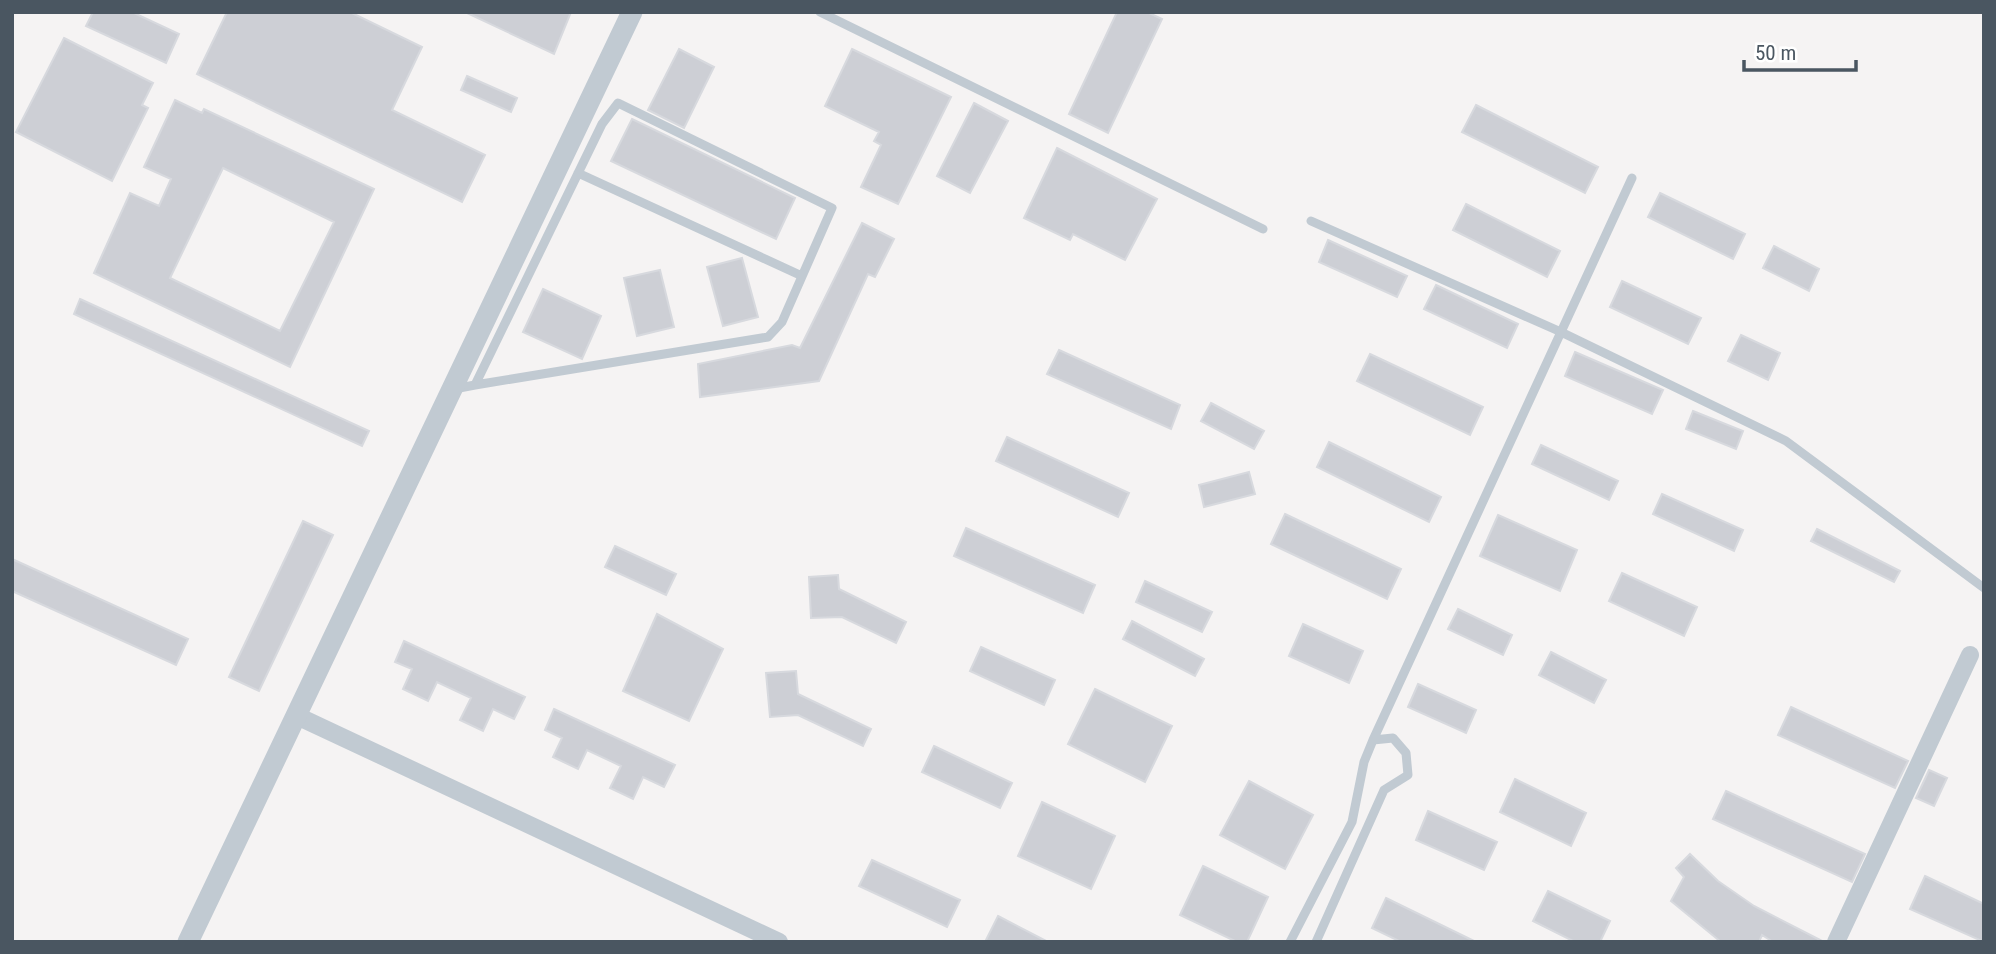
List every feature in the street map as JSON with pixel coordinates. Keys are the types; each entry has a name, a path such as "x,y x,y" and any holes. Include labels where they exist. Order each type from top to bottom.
{"street":[{"path":"616,46 620,12"},
{"path":"188,942 632,12"},
{"path":"616,46 644,12"},
{"path":"1836,942 1970,655"},
{"path":"297,716 779,942"}],"lane":[{"path":"820,12 1263,229"},
{"path":"452,389 768,337 782,322 832,208 618,103 602,124 475,385"},
{"path":"578,173 802,276"},
{"path":"1290,942 1352,822 1364,762 1373,740 1632,178"},
{"path":"1311,221 1561,332 1786,441 1984,588"},
{"path":"1315,942 1384,790 1408,775 1406,753 1393,738 1373,740"}],"building":[{"path":"93,12 132,12 179,34 166,63 86,26"},
{"path":"227,12 350,12 422,47 392,110 485,155 462,202 197,74"},
{"path":"465,12 571,12 554,54"},
{"path":"1117,12 1147,12 1162,19 1108,133 1069,114"},
{"path":"64,38 153,83 142,105 148,108 112,181 16,132"},
{"path":"679,49 714,67 684,128 648,110"},
{"path":"852,49 951,97 898,204 861,187 881,145 874,141 879,132 825,106"},
{"path":"467,76 517,98 511,112 461,90"},
{"path":"175,100 202,113 204,109 374,189 290,367 94,273 130,193 159,206 171,179 144,167","holes":["223,168 334,222 280,331 170,278"]},
{"path":"974,103 1008,121 970,193 937,176"},
{"path":"1476,105 1598,167 1585,193 1462,132"},
{"path":"632,119 795,198 776,239 611,161"},
{"path":"1057,148 1157,199 1125,260 1073,234 1070,240 1024,218"},
{"path":"1660,193 1745,234 1733,259 1648,217"},
{"path":"1466,204 1560,251 1547,277 1453,230"},
{"path":"862,223 894,239 875,277 868,274 819,381 700,397 698,364 792,345 800,348"},
{"path":"1328,240 1407,276 1397,297 1319,262"},
{"path":"1774,246 1819,269 1809,291 1763,268"},
{"path":"742,258 758,317 723,326 707,267"},
{"path":"660,270 674,327 637,336 624,278"},
{"path":"1622,281 1701,318 1688,344 1610,307"},
{"path":"1436,285 1518,324 1507,348 1424,309"},
{"path":"543,289 601,316 582,359 523,332"},
{"path":"80,299 369,431 362,446 74,314"},
{"path":"1741,335 1780,353 1768,380 1728,361"},
{"path":"1059,350 1180,405 1171,429 1047,374"},
{"path":"1575,352 1663,390 1652,414 1565,376"},
{"path":"1370,354 1483,407 1470,435 1357,381"},
{"path":"1211,403 1264,431 1254,449 1201,421"},
{"path":"1693,411 1743,431 1736,449 1686,429"},
{"path":"1007,437 1129,493 1118,517 996,461"},
{"path":"1329,442 1441,497 1429,522 1317,467"},
{"path":"1541,445 1618,481 1609,500 1532,464"},
{"path":"1249,472 1255,494 1204,507 1199,485"},
{"path":"1662,494 1743,530 1734,551 1653,514"},
{"path":"1285,514 1401,569 1387,599 1271,544"},
{"path":"1498,515 1577,550 1560,591 1480,556"},
{"path":"303,521 333,535 259,691 229,677"},
{"path":"966,528 1095,585 1083,613 954,556"},
{"path":"1817,529 1900,571 1894,582 1811,541"},
{"path":"615,546 676,574 666,595 605,567"},
{"path":"12,559 188,639 176,665 12,591"},
{"path":"1622,573 1697,607 1684,636 1609,601"},
{"path":"838,575 839,589 906,622 896,643 842,617 811,618 809,577"},
{"path":"1145,581 1212,612 1202,632 1136,602"},
{"path":"1458,609 1512,635 1503,655 1448,629"},
{"path":"657,614 723,649 689,721 623,691"},
{"path":"1132,621 1204,659 1195,676 1123,639"},
{"path":"1303,624 1363,651 1349,683 1289,656"},
{"path":"404,641 525,697 514,719 493,709 483,731 460,720 471,698 437,682 428,701 403,689 412,669 395,662"},
{"path":"981,647 1055,680 1044,705 970,671"},
{"path":"1551,652 1606,680 1594,703 1539,675"},
{"path":"796,671 798,694 871,729 863,746 798,715 770,717 766,673"},
{"path":"1418,684 1476,710 1466,733 1408,707"},
{"path":"1095,689 1172,726 1145,782 1068,744"},
{"path":"1791,707 1908,761 1895,788 1778,735"},
{"path":"554,709 675,765 664,787 643,777 633,799 610,788 621,766 587,750 578,769 553,757 562,738 545,730"},
{"path":"934,746 1012,783 1000,808 922,772"},
{"path":"1929,770 1947,778 1934,806 1916,798"},
{"path":"1515,779 1586,813 1571,846 1500,812"},
{"path":"1249,781 1313,815 1285,869 1220,835"},
{"path":"1726,791 1865,854 1852,882 1713,819"},
{"path":"1042,802 1115,836 1091,889 1018,856"},
{"path":"1428,811 1497,842 1484,870 1416,840"},
{"path":"1690,854 1718,881 1754,906 1824,942 1773,942 1762,935 1759,942 1721,942 1671,901 1684,877 1676,868"},
{"path":"872,860 960,900 947,927 859,886"},
{"path":"1203,866 1268,897 1247,942 1237,942 1180,915"},
{"path":"1925,876 1984,904 1984,942 1910,909"},
{"path":"1548,891 1610,921 1600,942 1575,942 1533,921"},
{"path":"1386,898 1476,942 1401,942 1372,928"},
{"path":"998,916 1048,942 985,942"}]}
